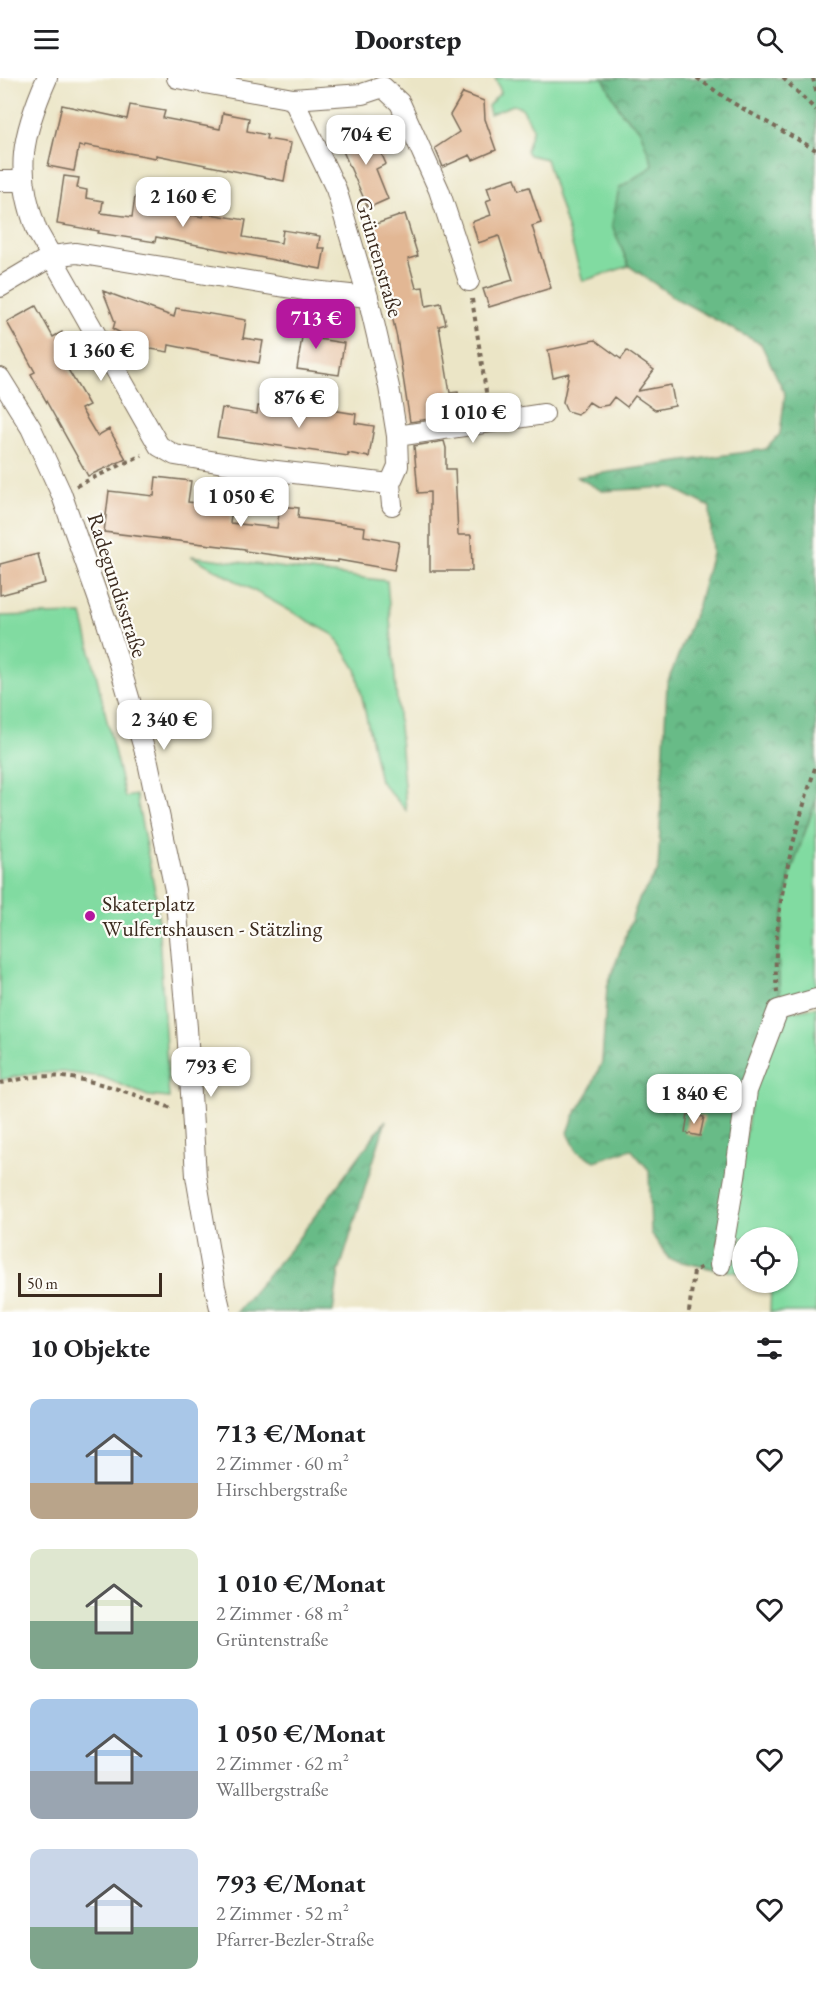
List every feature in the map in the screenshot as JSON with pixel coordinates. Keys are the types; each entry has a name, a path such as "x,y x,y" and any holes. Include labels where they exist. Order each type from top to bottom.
{"street":[{"path":"47,78 34,108 23,158 23,181 29,210 37,231 159,446 175,455 260,469 390,484"},
{"path":"177,78 293,99 362,94 383,87 400,103 440,190 469,281"},
{"name":"Grüntenstraße","path":"293,99 336,189 368,297 390,387 397,436 398,466 390,484 392,505"},
{"path":"0,181 23,181"},
{"path":"0,287 51,256 76,253 304,290 368,297"},
{"name":"Radegundisstraße","path":"0,378 31,428 61,493 107,623 148,762 175,890 196,1176 221,1312"},
{"path":"397,436 544,414"},
{"path":"720,1262 747,1091 778,1010 816,999"}],"path":[{"path":"697,78 733,103 816,150"},
{"path":"783,78 816,110"},
{"path":"813,78 816,91"},
{"path":"469,281 491,422"},
{"path":"61,493 159,446"},
{"path":"778,1010 774,969 777,926 785,878 816,765"},
{"path":"0,1083 34,1077 61,1077 94,1082 193,1115"},
{"path":"689,1312 694,1271 720,1262"}],"green space":[{"path":"495,78 603,78 622,113 640,130 654,166 612,225 629,266 583,281 546,159 529,155 526,151 533,128 522,108 513,105 490,114 488,106 501,92"},
{"path":"603,78 816,78 816,800 790,875 778,954 780,1003 753,1061 714,1269 669,1259 651,1233 649,1170 631,1149 595,1161 577,1151 568,1133 574,1116 589,1092 602,1062 607,987 639,899 658,871 667,684 698,605 712,554 710,507 671,487 602,491 577,477 766,449 780,434 785,394 761,344 677,299 629,266 612,225 619,188 653,166 640,130 622,113"},
{"path":"191,556 387,581 406,810 380,781 356,669 334,635"},
{"path":"82,614 125,797 136,795 157,901 169,1098 148,1096 102,1077 62,1072 30,1074 0,1080 0,616"},
{"path":"816,800 816,995 780,1003 778,954 790,875"},
{"path":"816,1007 816,1312 770,1312 771,1293 798,1293 798,1227 733,1227 752,1092 780,1013"},
{"path":"386,1120 339,1272 333,1312 236,1312 292,1247"},
{"path":"732,1235 732,1272 727,1271"}],"building":[{"path":"463,93 484,101 485,119 496,150 473,160 470,155 443,167 435,148 459,132 450,115"},
{"path":"62,105 127,119 130,105 165,111 163,118 220,129 223,113 249,118 247,131 267,135 266,139 291,143 284,181 156,155 156,158 85,145 84,147 79,146 74,171 48,166"},
{"path":"370,128 386,164 376,169 388,199 368,208 339,142"},
{"path":"64,176 79,178 77,188 87,190 86,198 103,201 101,213 132,217 135,197 160,202 159,209 203,217 204,213 246,220 243,237 281,243 283,230 320,236 318,248 325,248 321,269 156,237 155,242 57,224"},
{"path":"515,178 519,190 529,187 541,223 532,226 551,288 489,307 483,289 513,280 499,236 478,243 472,222 491,215 486,201 491,199 487,187"},
{"path":"405,214 418,256 408,259 416,288 423,287 426,306 441,303 446,324 439,326 450,393 458,392 462,414 410,422 397,338 381,267 379,268 367,227"},
{"path":"103,291 174,317 176,308 246,320 243,338 263,341 259,363 169,345 168,352 145,348 146,343 124,341 121,333 113,329 115,322"},
{"path":"36,306 53,337 62,332 73,349 60,356 89,405 81,409 97,436 109,429 126,459 88,476 31,374 35,372 7,322"},
{"path":"293,314 309,316 306,337 344,343 339,375 297,369 302,337 289,335"},
{"path":"595,340 621,359 627,351 654,370 638,391 671,385 675,406 655,410 635,396 627,407 614,397 608,405 597,407 589,402 577,414 567,411 563,402 569,373 553,377 548,350"},
{"path":"267,403 325,412 325,409 356,414 355,423 374,426 369,457 217,437 222,408 257,414 258,406 267,407"},
{"path":"444,441 446,469 455,469 458,535 471,535 472,571 430,571 430,492 418,493 414,446"},
{"path":"156,477 191,481 188,502 232,507 230,523 277,528 280,506 299,508 298,518 365,527 364,536 399,542 394,570 338,560 338,562 295,558 245,551 245,549 104,532 109,491 154,496"},
{"path":"38,554 45,583 0,595 0,564"},
{"path":"688,1114 704,1117 700,1136 685,1133"}],"place":[{"name":"Skaterplatz Wulfertshausen - Stätzling","path":"90,916"}]}
